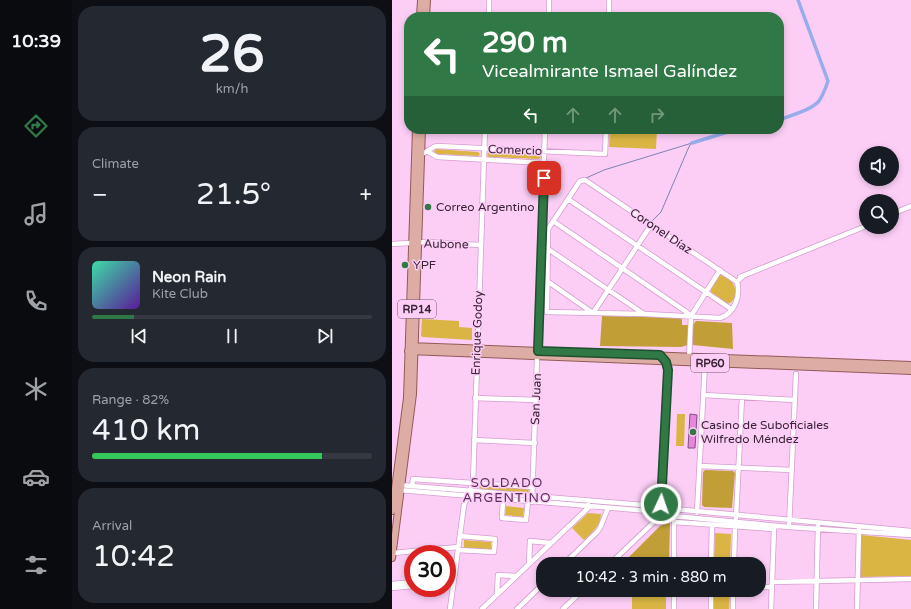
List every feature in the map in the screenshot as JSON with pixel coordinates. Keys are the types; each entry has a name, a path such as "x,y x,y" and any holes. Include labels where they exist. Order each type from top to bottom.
{"main road":[{"path":"420,0 420,12"},
{"path":"426,12 427,0"},
{"name":"RP14","path":"417,134 421,153"},
{"name":"RP14","path":"392,556 397,490 412,349 415,244 422,134"},
{"name":"RP60","path":"412,349 660,355 689,359 911,365"},
{"name":"RP60","path":"538,353 666,361 689,359 704,363 911,370"},
{"name":"RP14","path":"392,511 397,490"}],"street":[{"path":"489,0 489,12"},
{"path":"549,0 549,12"},
{"path":"609,0 609,12"},
{"name":"Enrique Godoy","path":"456,564 464,505 472,483 485,134"},
{"name":"San Juan","path":"504,499 502,518 526,520 533,487 545,134"},
{"name":"Comercio","path":"421,153 434,146 437,146 605,154 606,134"},
{"name":"Comercio","path":"421,153 437,157 544,163"},
{"name":"Coronel Díaz","path":"568,199 580,181 584,180 737,282"},
{"path":"732,309 568,199 548,229 547,312 645,314 720,318 732,309 738,295 737,282 742,277 859,229"},
{"path":"899,211 911,206"},
{"path":"553,221 622,267 691,316"},
{"path":"593,313 651,225"},
{"name":"Aubone","path":"392,244 415,244 428,242 480,244"},
{"path":"548,249 645,314"},
{"path":"689,359 691,316 720,270"},
{"path":"730,276 742,277"},
{"path":"547,281 593,313"},
{"path":"617,557 661,516 664,511 662,507 668,370 666,361 660,355"},
{"path":"697,518 704,363"},
{"path":"789,527 796,374"},
{"path":"703,395 795,400"},
{"path":"476,398 536,400"},
{"path":"734,557 742,398"},
{"path":"474,440 535,443"},
{"path":"700,466 792,470"},
{"path":"412,486 413,478 533,487"},
{"path":"397,490 412,486 469,491 531,500"},
{"path":"397,490 504,499 656,506 736,516 859,525 911,531"},
{"path":"588,504 608,508 649,511 655,516 674,515 721,523 911,535"},
{"path":"482,609 588,504"},
{"path":"653,513 653,509 656,506"},
{"path":"571,557 600,528 608,508"},
{"path":"721,523 722,514"},
{"path":"674,515 674,557"},
{"path":"674,522 721,523"},
{"path":"816,609 818,522"},
{"path":"711,557 712,524"},
{"path":"735,524 780,529 781,526"},
{"path":"857,609 859,525"},
{"path":"771,609 774,528"},
{"path":"392,556 458,549 494,552 494,539 460,536"},
{"path":"529,564 530,541 551,542"},
{"path":"497,594 498,575 516,576"},
{"path":"766,586 817,581 911,579"},
{"path":"392,584 404,583"},
{"path":"392,588 404,587"},
{"path":"516,609 536,590"},
{"name":"Enrique Godoy","path":"450,609 452,597"},
{"path":"563,609 576,597"},
{"path":"674,597 674,609"},
{"path":"711,597 711,609"},
{"path":"733,597 733,609"}],"shaded area":[{"path":"610,134 657,134 656,149 609,147"},
{"path":"436,149 478,152 480,154 478,156 436,154 434,152"},
{"path":"488,152 539,154 541,157 539,159 489,157 487,155"},
{"path":"719,275 724,276 732,282 734,286 734,299 727,304 711,292 710,289"},
{"path":"602,316 682,318 682,325 688,325 688,345 681,347 600,346"},
{"path":"422,319 459,321 459,327 472,328 472,340 423,337 421,336"},
{"path":"696,321 732,323 733,349 693,345 693,325"},
{"path":"677,414 685,414 684,446 676,446"},
{"path":"705,470 733,471 735,473 732,508 704,507 702,505 703,472"},
{"path":"479,487 528,489 529,492 481,489"},
{"path":"506,506 524,508 523,517 505,515"},
{"path":"588,513 601,514 601,518 596,528 584,540 572,528"},
{"path":"670,522 669,557 629,557 660,526"},
{"path":"715,533 731,534 730,557 714,557"},
{"path":"861,535 911,540 911,576 860,577"},
{"path":"464,540 491,542 491,550 464,548"},
{"path":"632,597 666,597 666,609 632,609"},
{"path":"714,597 730,597 729,609 714,609"}],"building":[{"name":"Casino de Suboficiales Wilfredo Méndez","path":"690,414 697,415 695,448 688,448"}],"waterway":[{"path":"784,118 806,110 819,101 828,81 798,0"},
{"path":"692,143 721,134"},
{"path":"652,221 661,212 691,143"},
{"path":"586,178 604,170 692,143"}],"place":[{"name":"Correo Argentino","path":"428,207"},
{"name":"YPF","path":"405,265"},
{"name":"Casino de Suboficiales Wilfredo Méndez","path":"693,432"}],"district":[{"name":"SOLDADO ARGENTINO","path":"507,490"}],"route":[{"path":"544,178 538,351 660,355 665,360 668,370 661,504"}]}
